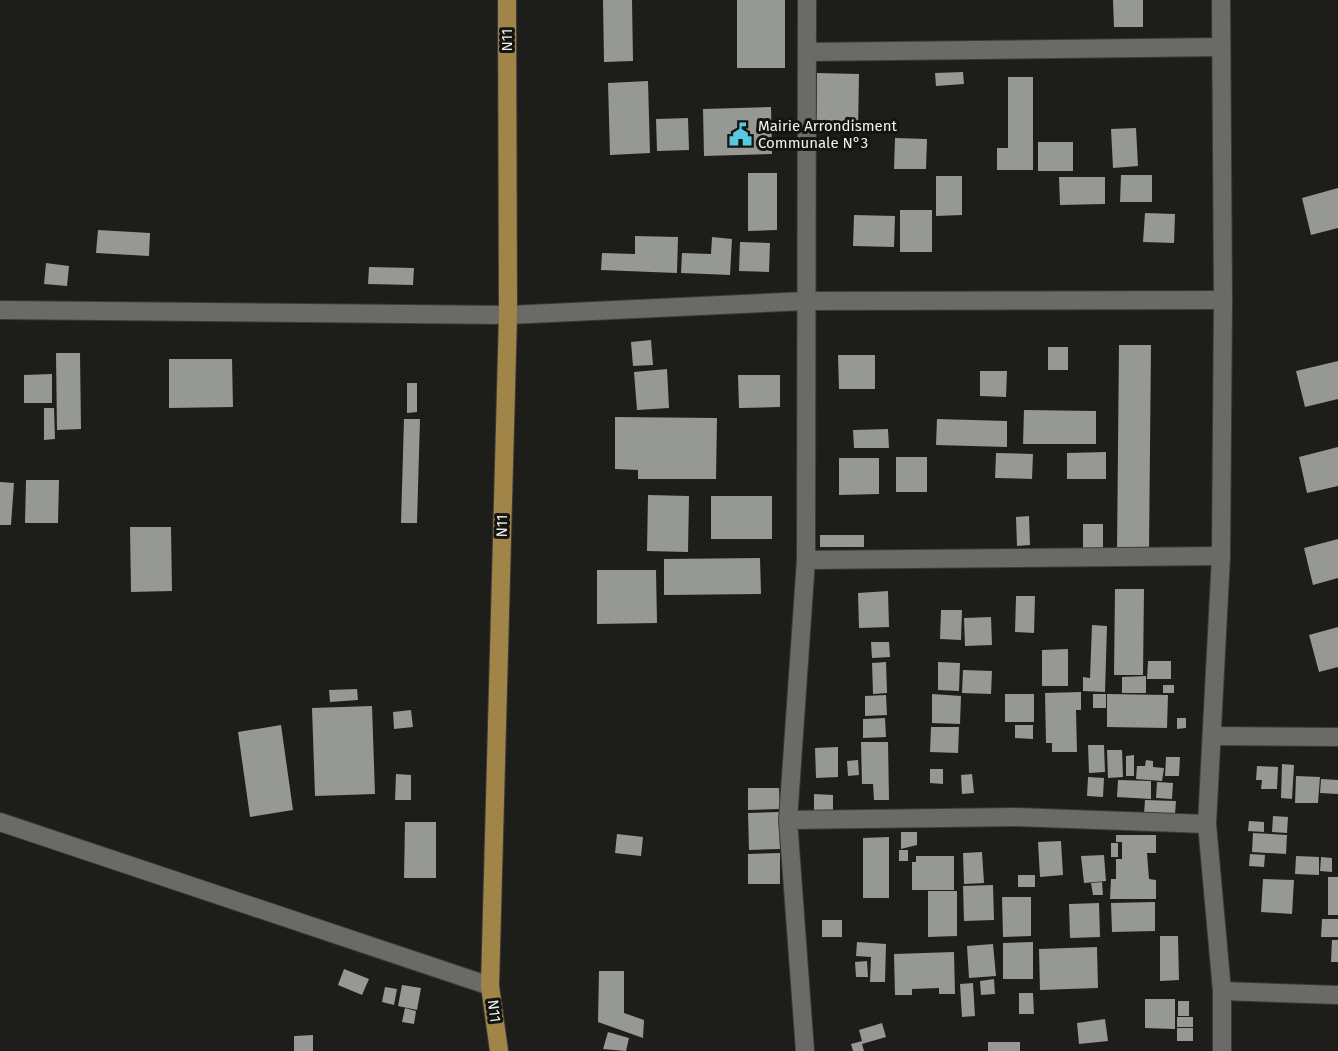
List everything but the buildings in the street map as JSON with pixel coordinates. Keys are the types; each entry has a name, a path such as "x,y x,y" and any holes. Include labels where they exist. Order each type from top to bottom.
{"main road":[{"name":"N11","path":"499,1051 490,986 508,315 507,0"}],"street":[{"path":"805,1051 788,820 806,560 807,0"},
{"path":"1221,0 1223,300 1221,556 1207,824 1222,991 1222,1051"},
{"path":"807,52 1221,47"},
{"path":"0,310 508,315 806,301 1223,300"},
{"path":"806,560 1221,556"},
{"path":"1212,736 1338,737"},
{"path":"788,820 1016,817 1207,824"},
{"path":"0,822 490,986"},
{"path":"1222,991 1338,995"}],"place":[{"name":"Mairie Arrondisment Communale N°3","path":"740,135"}]}
